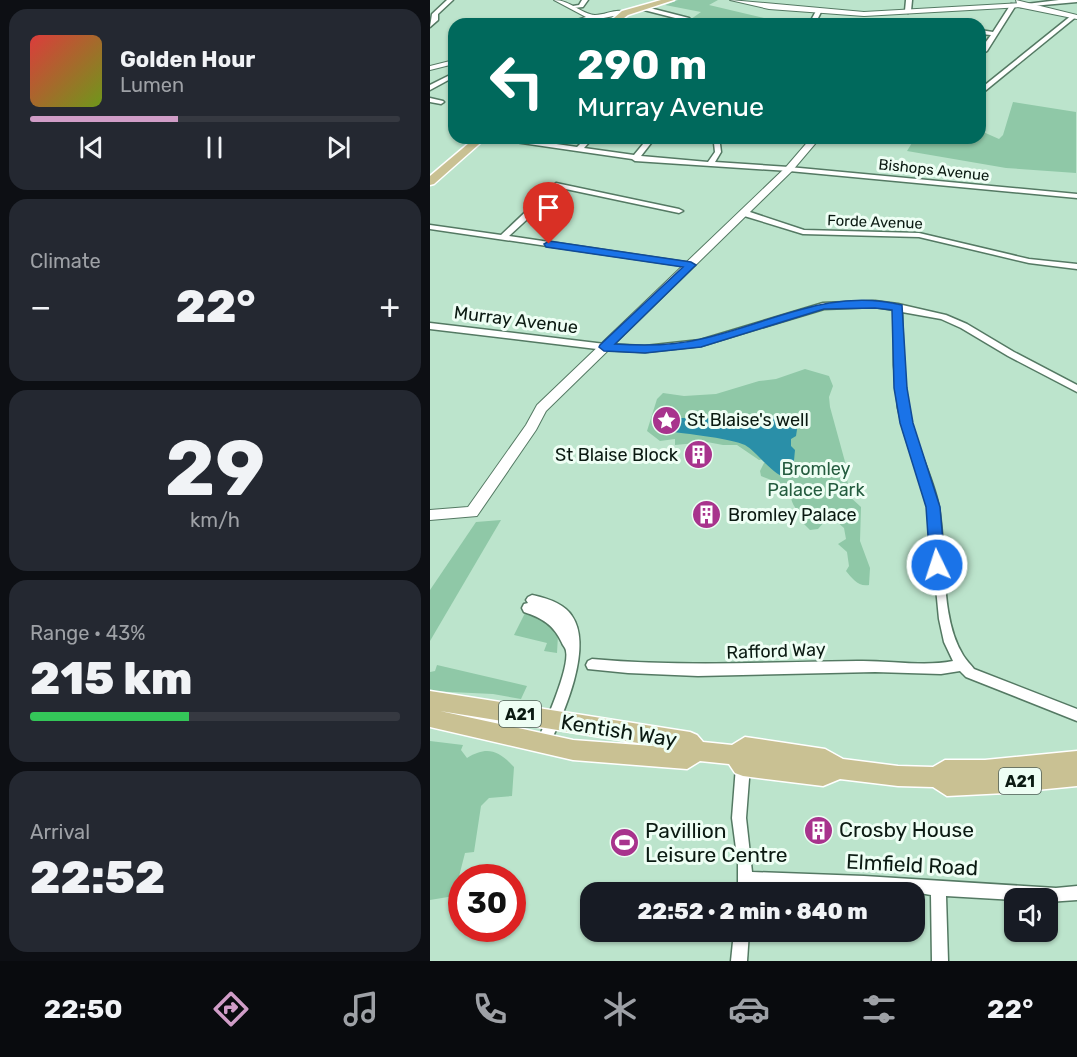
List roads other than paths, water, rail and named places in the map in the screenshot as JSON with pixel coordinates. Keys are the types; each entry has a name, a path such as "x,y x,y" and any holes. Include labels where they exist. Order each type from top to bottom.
{"main road":[{"path":"617,17 670,0"},
{"path":"1018,3 1075,16"},
{"path":"430,182 474,144"},
{"name":"Kentish Way","path":"430,700 690,742 697,751 823,776 839,769 898,776 937,777 947,785 963,778 1076,761"},
{"name":"Kentish Way","path":"430,718 578,750 687,759 697,751"},
{"name":"Kentish Way","path":"963,778 1076,776"}],"street":[{"path":"430,25 435,20 435,14 450,0"},
{"path":"557,0 593,17"},
{"path":"576,8 585,0"},
{"path":"733,0 769,7 818,12 908,16 1018,3 1076,0"},
{"path":"908,16 909,0"},
{"path":"986,48 1018,3"},
{"path":"642,8 683,18"},
{"path":"815,18 818,12"},
{"path":"986,84 1075,16"},
{"path":"589,18 617,17"},
{"path":"986,33 995,34"},
{"path":"430,68 448,64"},
{"path":"430,88 448,78"},
{"path":"430,100 440,102"},
{"name":"Bishops Avenue","path":"540,144 635,159 789,169 1076,196"},
{"path":"578,150 584,144"},
{"path":"635,159 647,144"},
{"path":"710,164 718,152 716,144"},
{"path":"430,515 472,512 531,427 541,408 691,265 789,169 811,144"},
{"path":"502,238 559,185 679,211"},
{"name":"Forde Avenue","path":"744,213 797,231 919,235 1028,261 1076,267"},
{"path":"430,227 691,265"},
{"name":"Murray Avenue","path":"430,326 645,350 701,343 823,306 864,304 898,307 943,317 964,326 1010,354 1076,388"},
{"path":"898,307 902,399 907,423 933,507 938,583 960,665 970,673 1076,715"},
{"path":"532,603 563,629 571,650 560,706 543,744"},
{"name":"Rafford Way","path":"592,665 686,671 895,665 949,669 960,665"},
{"name":"Elmfield Road","path":"739,760 739,818 745,882"},
{"name":"Elmfield Road","path":"925,887 1056,895 1076,893"},
{"path":"938,887 940,961"},
{"path":"739,961 741,942"}],"water":[{"path":"793,417 798,423 796,436 791,439 791,446 795,450 793,471 785,477 775,472 745,445 674,432 667,427 667,422 672,418"}],"place":[{"name":"St Blaise's well","path":"666,420"},
{"name":"St Blaise Block","path":"699,455"},
{"name":"Bromley Palace","path":"707,515"},
{"name":"Crosby House","path":"818,830"},
{"name":"Pavillion Leisure Centre","path":"624,843"}],"park label":[{"name":"Bromley Palace Park","path":"816,479"}]}
